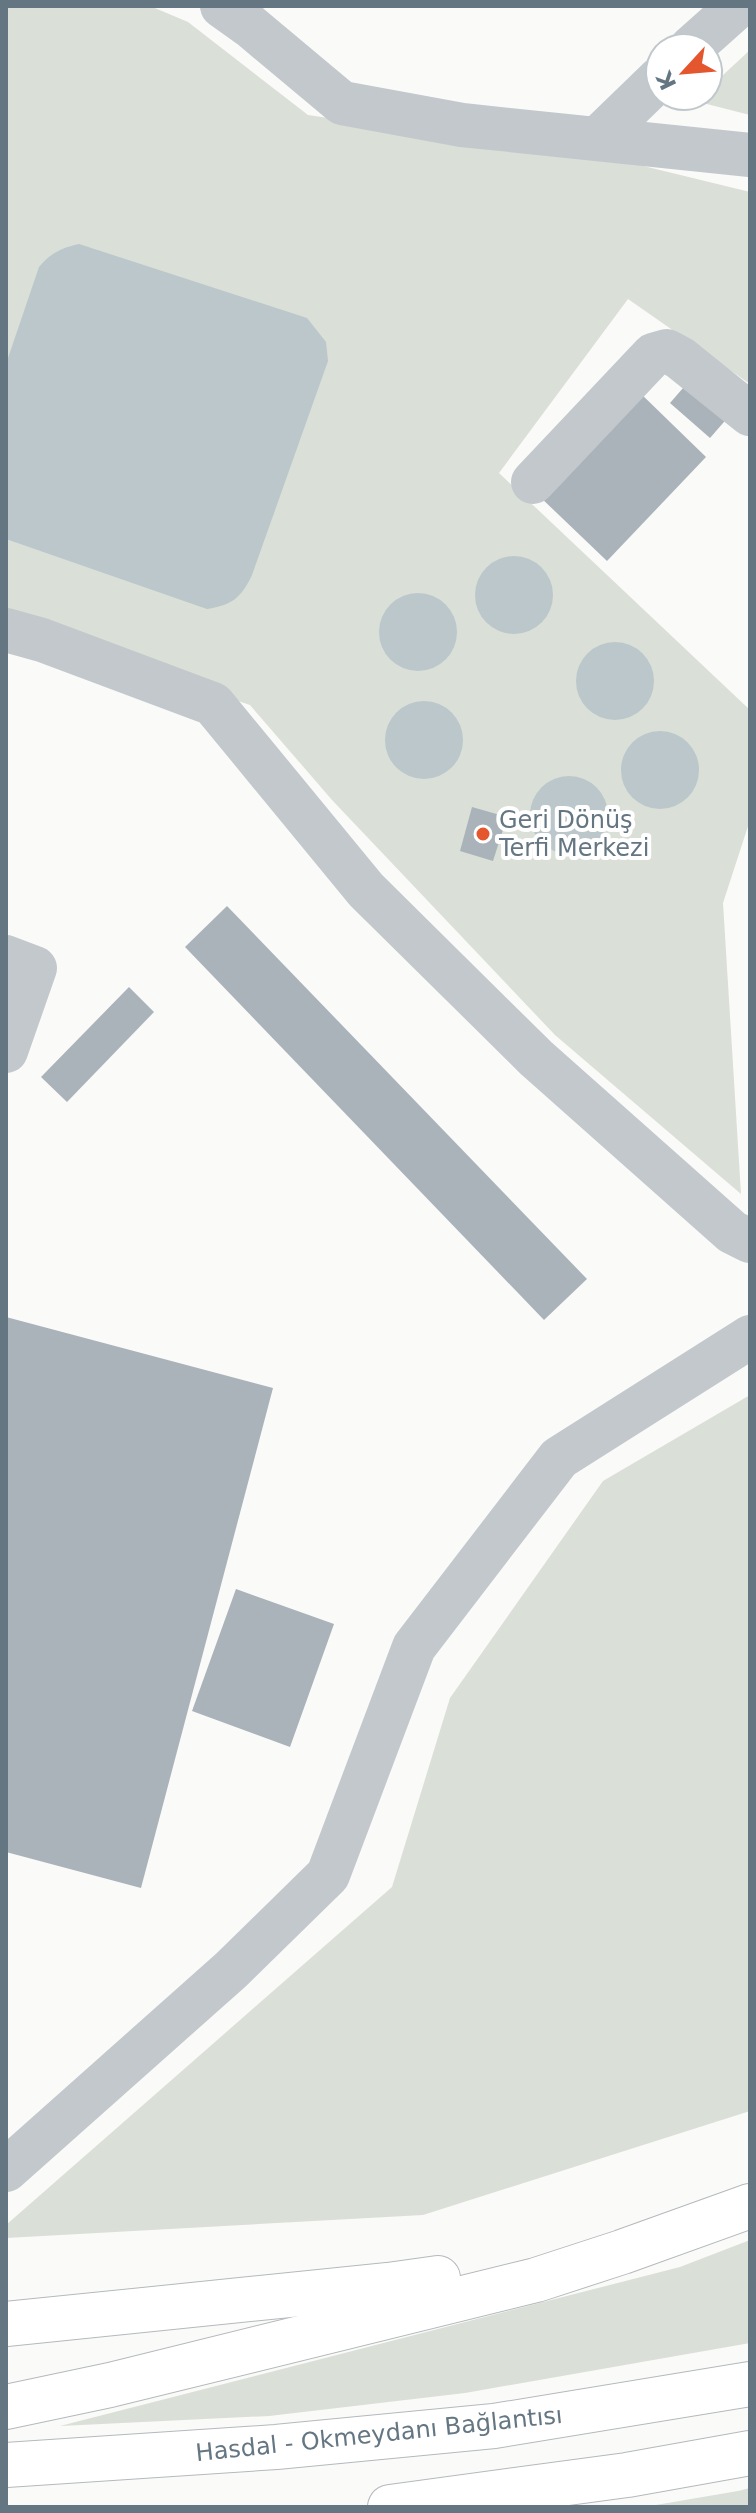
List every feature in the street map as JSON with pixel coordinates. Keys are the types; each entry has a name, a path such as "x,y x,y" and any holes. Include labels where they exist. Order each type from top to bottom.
{"highway":[{"path":"6,2407 110,2385 536,2280 750,2206"},
{"path":"6,2324 388,2285 472,2272 564,2249 636,2236 680,2232"},
{"name":"Hasdal - Okmeydanı Bağlantısı","path":"6,2465 276,2447 494,2426 750,2384"},
{"path":"390,2507 627,2475 750,2453"}],"lane":[{"path":"709,32 738,6"},
{"path":"240,13 342,103 462,125 750,155"},
{"path":"598,138 644,93"},
{"path":"533,482 653,355 667,351 680,358 750,414"},
{"path":"6,630 42,640 213,704 366,890 400,924 536,1058 732,1232 750,1241"},
{"path":"6,957 35,968 6,1051"},
{"path":"6,2170 231,1970 328,1875 414,1647 559,1458 750,1337"}],"shaded area":[{"path":"6,6 150,6 188,22 308,115 623,161 750,192 750,384 628,299 499,473 750,710 750,820 723,903 741,1194 555,1035 332,800 250,705 6,622"},
{"path":"750,50 750,115 724,108 724,74"},
{"path":"79,244 307,318 326,342 328,361 252,575 240,595 223,605 207,609 6,539 6,364 39,267 57,252"},
{"path":"514,556 529,559 542,567 550,580 553,595 550,610 542,623 529,631 514,634 499,631 486,623 478,610 475,595 478,580 486,567 499,559"},
{"path":"418,593 433,596 446,604 454,617 457,632 454,647 446,660 433,668 418,671 403,668 390,660 382,647 379,632 382,617 390,604 403,596"},
{"path":"615,642 630,645 643,653 651,666 654,681 651,696 643,709 630,717 615,720 600,717 587,709 579,696 576,681 579,666 587,653 600,645"},
{"path":"424,701 439,704 452,712 460,725 463,740 460,755 452,768 439,776 424,779 409,776 396,768 388,755 385,740 388,725 396,712 409,704"},
{"path":"660,731 675,734 688,742 696,755 699,770 696,785 688,798 675,806 660,809 645,806 632,798 624,785 621,770 624,755 632,742 645,734"},
{"path":"569,776 584,779 597,787 605,800 608,815 605,830 597,843 584,851 569,854 554,851 541,843 533,830 530,815 533,800 541,787 554,779"},
{"path":"750,1395 750,2111 423,2215 6,2238 6,2225 392,1887 450,1698 603,1481"},
{"path":"750,2240 750,2343 465,2393 269,2416 60,2426 680,2267"},
{"path":"750,2488 750,2507 644,2507 738,2491"}],"building":[{"path":"690,380 730,415 710,438 670,403"},
{"path":"637,390 706,457 607,561 537,494"},
{"name":"Geri Dönüş Terfi Merkezi","path":"472,807 507,817 493,861 460,851"},
{"path":"227,906 587,1279 544,1320 185,947"},
{"path":"129,987 154,1012 67,1102 41,1077"},
{"path":"6,1317 273,1388 141,1888 6,1852"},
{"path":"236,1589 334,1624 290,1747 192,1711"}],"place":[{"name":"Geri Dönüş Terfi Merkezi","path":"483,834"}]}
